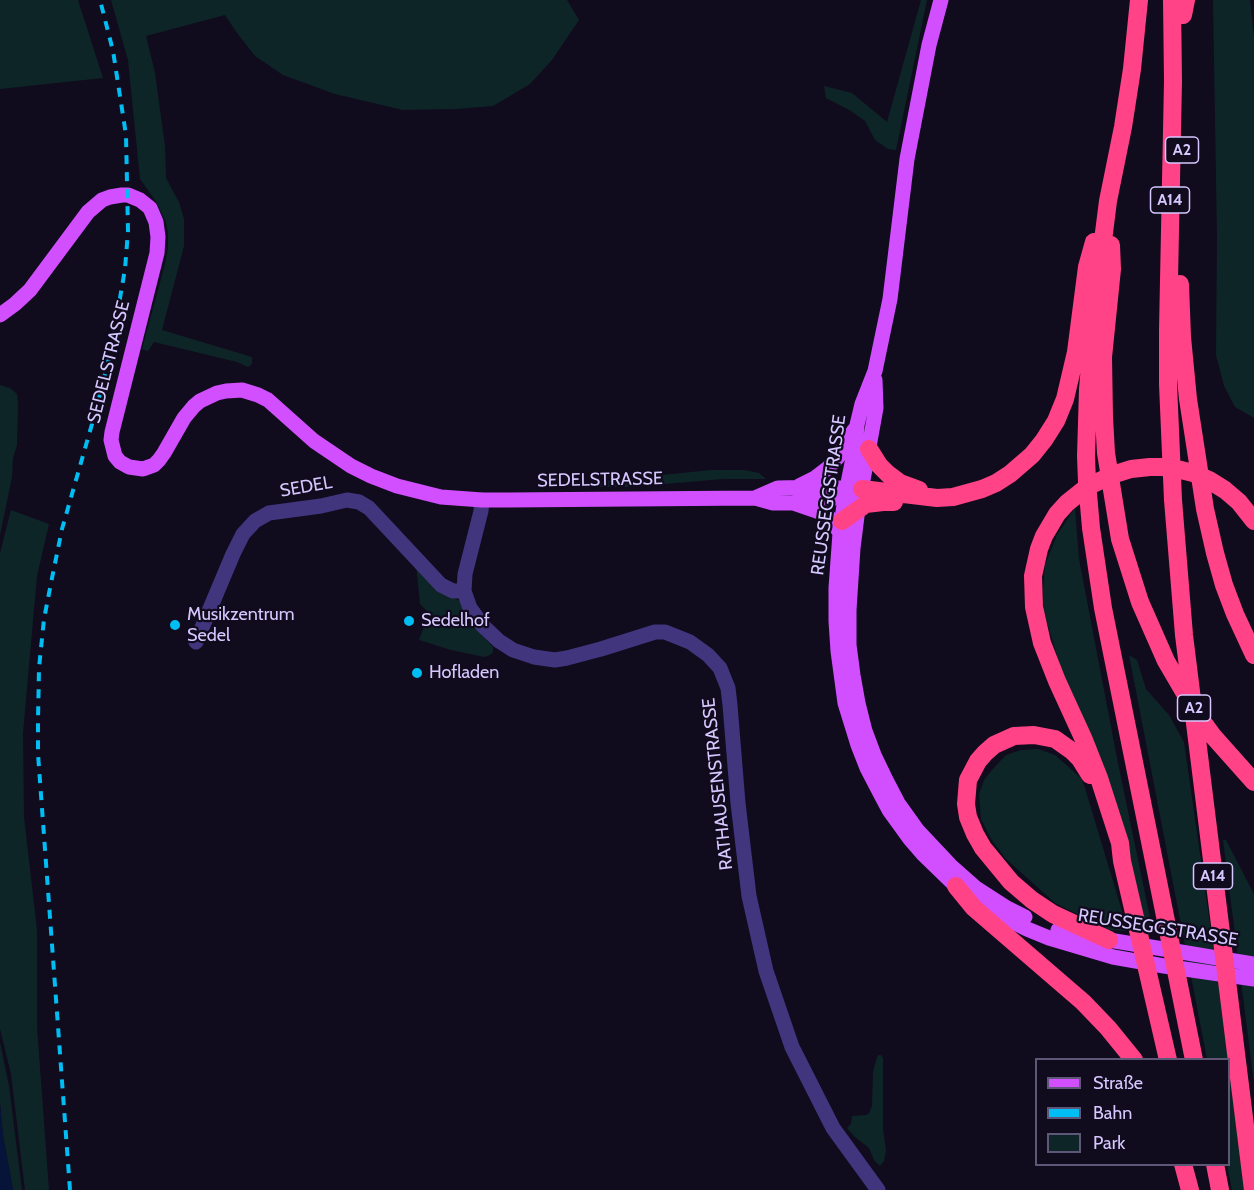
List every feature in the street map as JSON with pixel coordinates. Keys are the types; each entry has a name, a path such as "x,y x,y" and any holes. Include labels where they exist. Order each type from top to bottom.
{"highway":[{"name":"A2","path":"853,496 937,498 952,497 982,489 1003,479 1023,464 1053,427 1071,374 1087,267 1108,201 1123,127 1139,0"},
{"name":"A14","path":"1172,0 1168,330 1169,419 1177,562 1186,658 1252,1190"},
{"name":"A2","path":"1184,5 1180,284 1182,338 1190,418 1205,509 1215,553 1235,614 1254,655"},
{"name":"A2","path":"1108,201 1112,269 1103,357 1104,424 1106,453 1120,540 1132,579 1166,661 1197,714 1254,782"},
{"path":"1108,201 1088,389 1087,482 1091,528 1107,630 1194,1058"},
{"path":"869,449 879,465 896,480 937,498"},
{"path":"1168,1058 1122,861 1120,843 1099,778 1042,643 1034,607 1033,576 1039,549 1057,514 1072,498 1087,487 1131,469 1150,467 1177,469 1209,480 1239,502 1254,521"},
{"path":"841,527 853,496"},
{"path":"1111,949 1042,907 1011,882 983,848 968,817 966,804 968,780 978,761 994,745 1014,736 1045,736 1064,744 1080,759 1094,782 1115,847 1122,861"},
{"path":"956,886 974,909 1083,1002 1133,1058"},
{"path":"1184,1166 1192,1190"},
{"path":"1190,1166 1192,1190"},
{"path":"1215,1166 1220,1190"}],"main road":[{"name":"REUSSEGGSTRASSE","path":"941,0 929,45 907,159 891,288 874,371 857,425 849,645 865,731 898,803 918,831 945,861 976,888 1018,914 1050,928 1089,939 1111,949 1164,966 1254,979"},
{"name":"SEDELSTRASSE","path":"0,315 30,290 81,220 95,205 102,200 116,196 134,197 146,203 153,214 158,227 158,243 112,432 114,452 120,462 129,467 140,469 154,465 164,453 184,418 194,406 207,397 226,391 242,390 268,400 314,441 339,459 363,472 397,486 441,497 482,500 755,498 778,488 794,496"},
{"name":"REUSSEGGSTRASSE","path":"853,496 869,449 876,408 874,371"},
{"path":"794,496 838,457 857,425"},
{"path":"794,496 828,487 853,496"},
{"path":"794,496 825,514 841,527"},
{"name":"REUSSEGGSTRASSE","path":"841,527 836,588 838,651 845,703 867,768 894,817 923,854 956,886 989,910 1027,929 1072,946 1254,963"}],"street":[{"name":"SEDEL","path":"196,642 243,534 255,521 269,513 347,500 359,502 369,508 441,585 453,591 464,591"},
{"path":"464,591 465,574 482,500"},
{"name":"RATHAUSENSTRASSE","path":"464,591 470,608 483,626 513,650 534,657 549,660 567,658 656,632 664,632 690,642 708,655 720,668 728,688 749,896 766,971 792,1047 833,1128 878,1190"}],"green space":[{"path":"0,0 78,0 103,78 0,89"},
{"path":"111,0 567,0 579,20 552,60 530,84 493,106 456,109 403,110 335,94 283,75 255,56 225,15 146,36 155,73 165,146 166,178 179,202 184,219 184,246 162,330 252,357 252,364 248,367 237,362 154,342 148,351 142,349 165,264 168,233 166,222 155,200 140,179 128,60"},
{"path":"921,0 927,0 896,150 888,149 875,140 865,121 826,98 824,86 852,93 887,122"},
{"path":"1213,0 1250,0 1254,37 1254,418 1235,407 1224,386 1216,355 1217,237"},
{"path":"0,385 10,388 17,394 18,404 17,445 0,535"},
{"path":"711,470 744,470 759,473 766,479 723,479 630,487 593,487 592,484 603,481"},
{"path":"1075,508 1079,559 1153,932 1147,937 1044,612 1045,565 1057,535"},
{"path":"11,510 49,524 37,576 23,733 24,817 37,930 37,1027 49,1190 25,1190 11,1074 0,1029 0,553"},
{"path":"416,564 453,598 461,601 476,629 493,647 490,655 484,657 419,640 429,613 420,604"},
{"path":"1129,655 1137,660 1146,689 1169,715 1184,742 1229,1058 1207,1058"},
{"path":"1038,749 1055,755 1081,778 1128,931 1109,930 1055,903 1006,859 991,839 981,819 979,794 984,780 992,770 1006,755 1021,750"},
{"path":"1223,840 1226,840 1254,894 1254,1083"},
{"path":"0,1042 9,1086 22,1190 13,1190 3,1135 0,1103"},
{"path":"879,1055 883,1058 883,1129 886,1150 884,1161 880,1166 874,1160 869,1148 847,1128 851,1124 852,1116 869,1113 872,1106 873,1072"},
{"path":"1230,1064 1248,1190 1232,1190 1227,1166 1230,1166"}],"water":[{"path":"0,1103 3,1135 13,1190 0,1190"}],"railway":[{"path":"70,1190 38,754 39,668 44,619 62,529 111,350 125,269 128,231 126,135 113,51 100,0"}],"place":[{"name":"Sedelhof","path":"409,621"},
{"name":"Musikzentrum Sedel","path":"175,625"},
{"name":"Hofladen","path":"417,673"}]}
